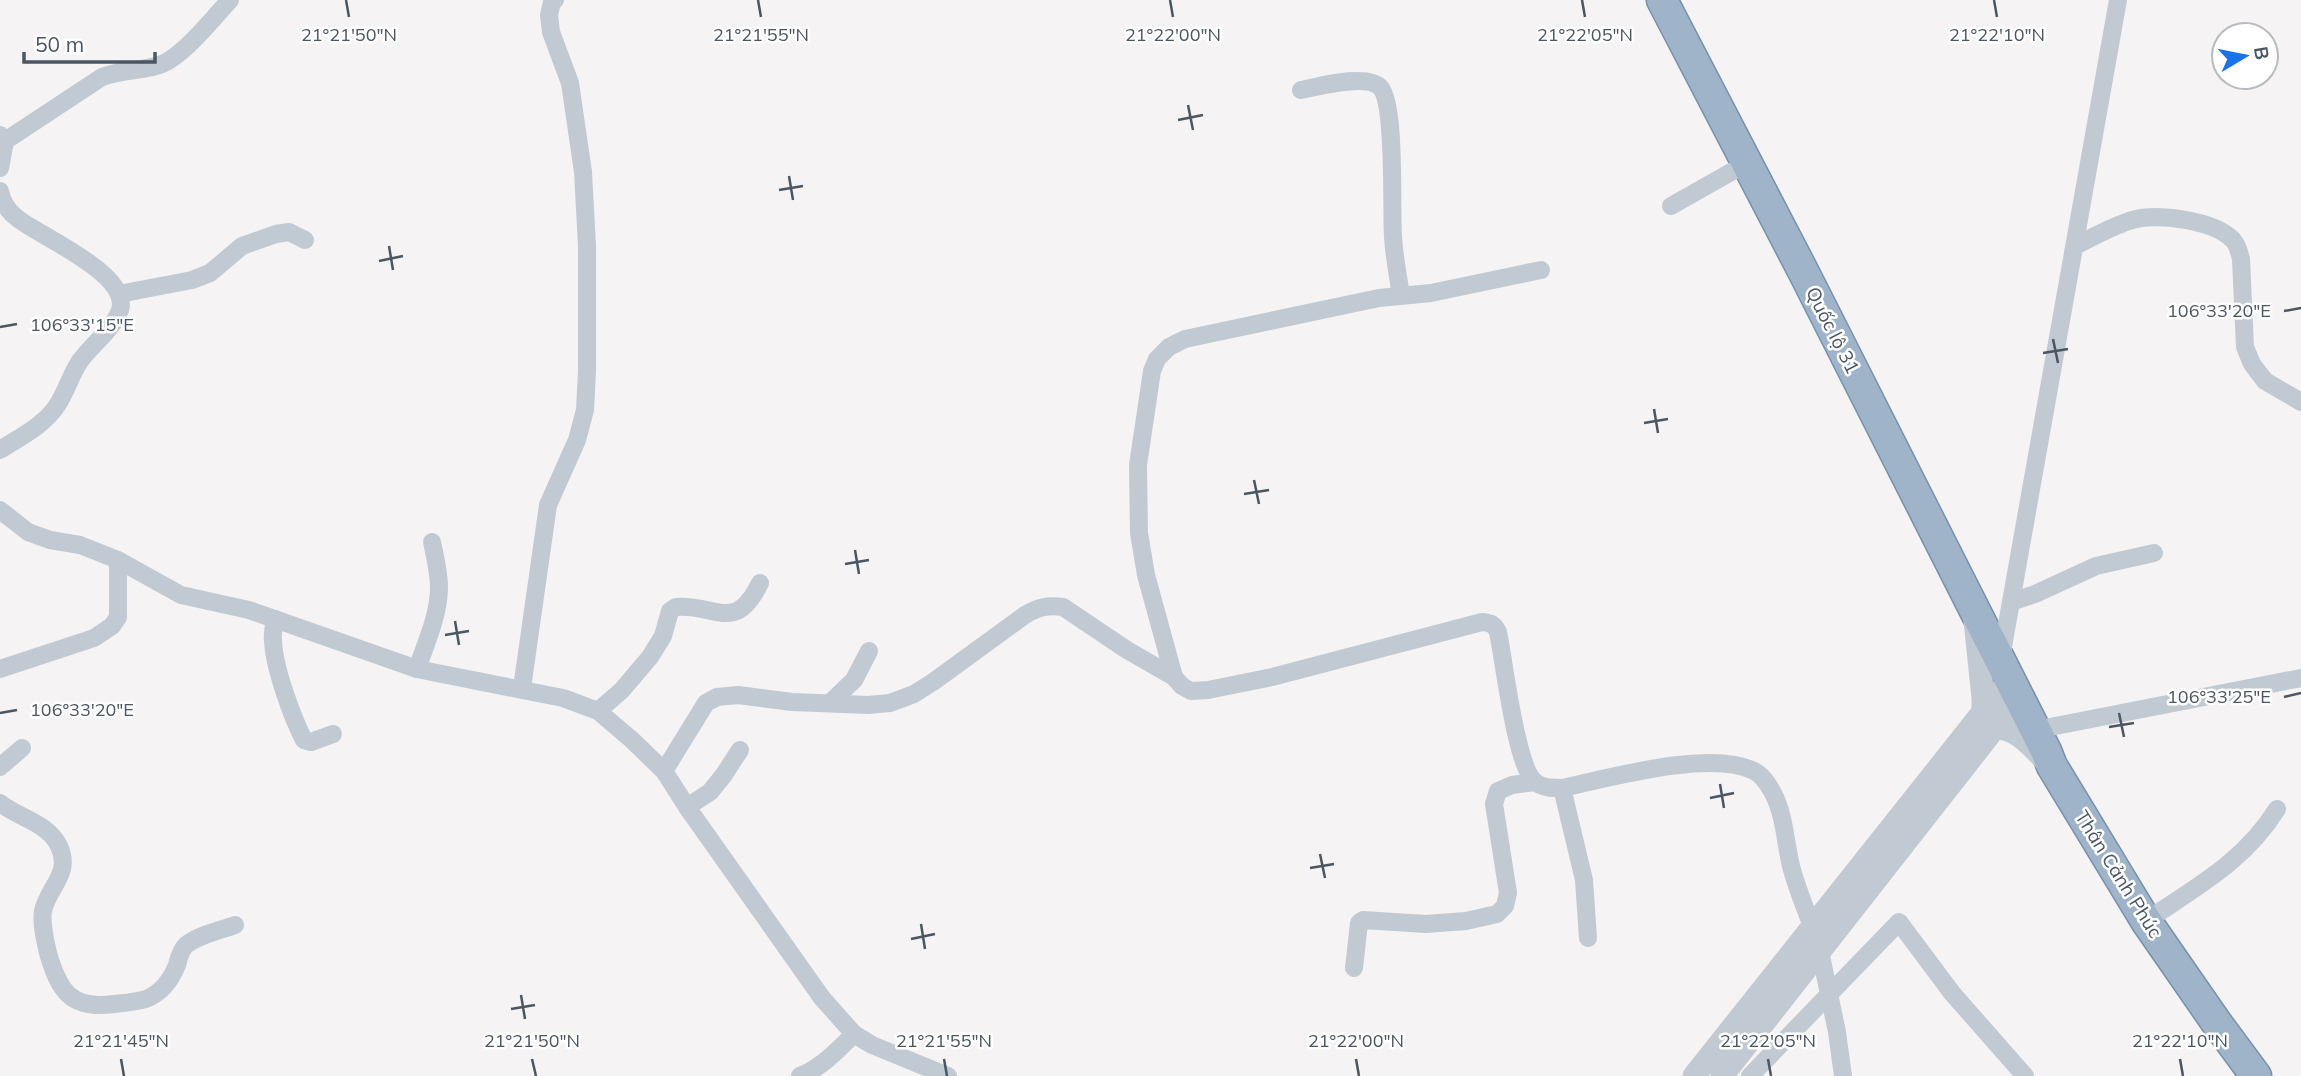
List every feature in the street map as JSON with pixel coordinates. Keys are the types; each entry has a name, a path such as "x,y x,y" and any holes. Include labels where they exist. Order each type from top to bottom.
{"highway":[{"name":"Quốc lộ 31","path":"1662,0 2010,681"},
{"name":"Thân Cảnh Phúc","path":"2010,681 2052,766 2147,921 2256,1076"}],"street":[{"path":"0,168 3,138 102,77 169,62 230,0"},
{"path":"1722,1076 1819,951 1988,720 2010,681 2011,602 2119,0"},
{"path":"522,688 548,505 578,440 587,371 587,246 583,172 570,83 551,32 549,15 552,1"},
{"path":"1301,90 1355,81 1369,82 1379,86 1385,98 1391,154 1392,237 1401,295"},
{"path":"1671,206 1747,163"},
{"path":"0,191 2,201 15,217 91,263 119,294 121,304 114,322 81,360 49,416 0,450"},
{"path":"2075,246 2131,220 2147,217 2169,216 2227,234 2239,248 2245,346 2252,364 2265,381 2301,402"},
{"path":"119,294 211,274 242,246 276,234 289,232 305,240"},
{"path":"1174,677 1146,575 1139,533 1138,465 1152,371 1157,359 1169,347 1185,339 1234,327 1401,295 1431,293 1541,270"},
{"path":"0,510 28,532 50,540 80,545 118,560 181,595 249,610 417,669 522,688 563,698 598,711 664,771 822,998 854,1034 872,1045 948,1076"},
{"path":"417,669 437,610 439,590 432,542"},
{"path":"2011,602 2096,566 2154,553"},
{"path":"0,669 94,638 112,626 118,617 118,560"},
{"path":"598,711 622,690 650,657 663,636 670,611 676,607 700,608 719,614 730,614 744,608 753,598 760,583"},
{"path":"1694,1076 1812,927 1988,720 1972,604"},
{"path":"664,771 706,703 717,696 738,695 792,702 868,705 890,703 914,694 1026,615 1050,605 1063,607 1127,650 1174,677 1191,691 1272,677 1490,622 1498,632 1514,723 1527,769 1535,782"},
{"path":"275,619 273,641 284,688 304,740 312,742 333,734"},
{"path":"830,703 854,680 869,651"},
{"path":"2035,730 2301,678"},
{"path":"1988,720 2019,736 2052,766"},
{"path":"0,766 22,748"},
{"path":"687,807 710,792 740,750"},
{"path":"1354,968 1359,923 1363,920 1426,924 1466,921 1497,914 1505,906 1508,892 1494,804 1498,791 1512,785 1535,782 1550,788 1562,788 1673,765 1733,765 1754,770 1765,780 1775,796 1783,821 1791,866 1812,927"},
{"path":"1562,788 1584,880 1588,938"},
{"path":"0,803 52,834 60,848 63,864 59,880 44,909 43,922 54,974 69,997 85,1005 106,1005 142,1000 155,995 166,985 186,946 235,925"},
{"path":"2147,921 2246,851 2277,809"},
{"path":"1750,1076 1899,922 1952,993 2025,1076"},
{"path":"1819,951 1843,1076"},
{"path":"805,1075 834,1054 854,1034"}]}
